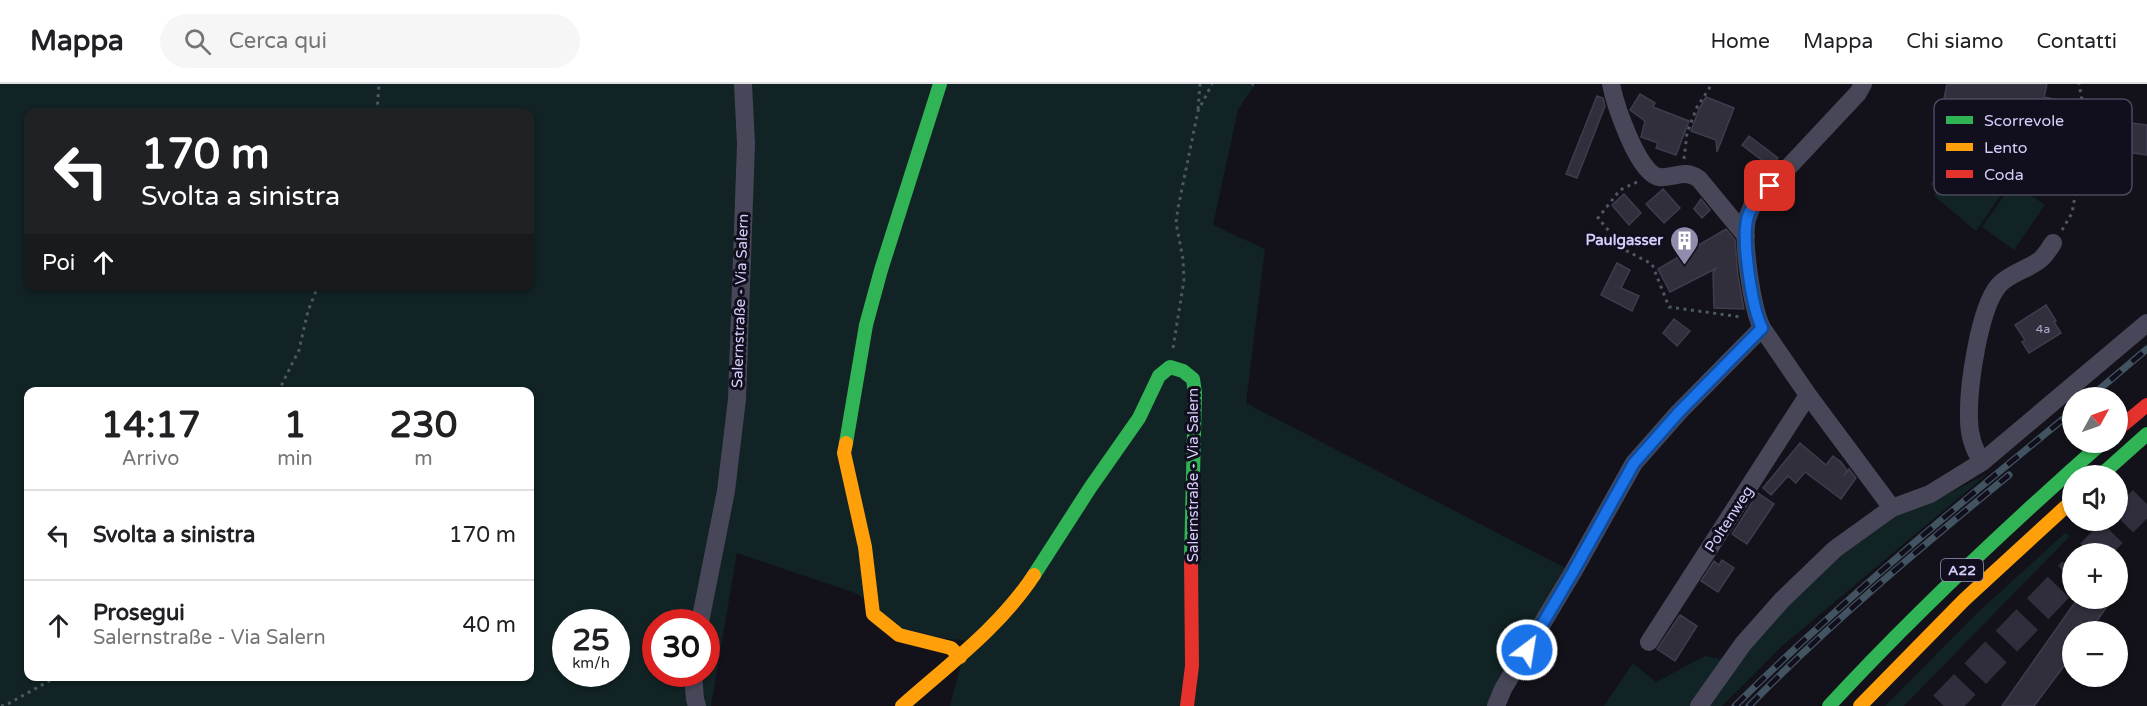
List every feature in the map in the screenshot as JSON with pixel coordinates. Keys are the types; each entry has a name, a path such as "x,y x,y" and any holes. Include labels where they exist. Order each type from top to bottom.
{"main road":[{"path":"940,84 866,325 844,453 865,547 873,615 899,635 951,648 960,657"},
{"path":"902,706 992,627 1023,592 1090,488 1139,418 1159,376 1170,368"},
{"name":"Salernstraße - Via Salern","path":"1170,368 1183,371 1193,379 1195,393 1191,520 1192,666 1187,706"},
{"path":"2128,421 2147,405"},
{"path":"2112,465 2147,434"},
{"name":"A22","path":"1828,706 1947,584 2016,518 2090,453"},
{"name":"A22","path":"1860,706 1964,600 2062,510"}],"street":[{"name":"Salernstraße - Via Salern","path":"703,609 726,491 737,399 746,144 743,84"},
{"path":"1611,84 1630,140 1647,170 1652,175 1663,177 1682,173 1693,175 1699,179 1746,236"},
{"path":"1863,84 1858,93 1752,206 1747,219 1746,236 1752,293 1760,323 1809,395 1892,508"},
{"path":"1726,212 1752,206"},
{"path":"1982,462 1975,451 1969,420 1972,374 1982,322 1998,286 2016,272 2041,259 2054,243"},
{"path":"1496,706 1503,689 1573,572 1634,463 1760,323"},
{"path":"1699,706 1743,644 1782,600 1835,549 1892,508 1930,494 1982,462 2147,323"},
{"name":"Poltenweg","path":"1649,642 1809,395"},
{"path":"694,687 694,699 698,706"}],"path":[{"path":"377,108 379,84"},
{"path":"1170,368 1184,280 1183,259 1176,223 1198,111 1200,84"},
{"path":"1198,111 1212,84"},
{"path":"1682,173 1687,133 1697,107 1712,84"},
{"path":"2079,84 2082,99"},
{"path":"1652,175 1620,190 1598,218 1625,250 1652,264 1669,307 1760,323"},
{"path":"2054,243 2072,213 2075,195"},
{"path":"280,387 299,350 308,311 316,291"},
{"path":"1,706 49,681"}],"shaded area":[{"path":"0,84 1255,84 1238,110 1213,225 1265,249 1246,403 1573,572 1496,706 950,706 967,641 906,634 858,594 737,553 720,653 720,609 642,609 642,687 714,687 711,706 0,706"},
{"path":"1935,195 2001,195 1976,231"},
{"path":"2005,195 2030,195 2045,205 2014,250 1982,227"},
{"path":"1987,474 1781,647 1722,706 1604,706 1633,663 1656,682 1705,656 1719,659 1743,644 1892,508 1936,500"},
{"path":"2065,533 2070,536 1904,706 1885,706 1975,615"}],"building":[{"path":"1947,84 2047,84 2044,97 2053,99 1944,99"},
{"path":"1640,94 1655,103 1653,107 1689,121 1676,155 1656,148 1658,143 1641,137 1645,121 1630,110"},
{"path":"1597,96 1603,98 1605,106 1577,178 1566,174"},
{"path":"1706,97 1734,108 1717,152 1716,140 1691,131"},
{"path":"2132,123 2147,125 2147,155 2132,153"},
{"path":"1749,136 1778,158 1771,167 1742,145"},
{"path":"1663,189 1680,208 1664,223 1646,204"},
{"path":"1624,194 1641,213 1629,225 1612,205"},
{"path":"1701,199 1710,210 1702,218 1694,209"},
{"name":"Paulgasser","path":"1726,229 1735,240 1744,309 1714,308 1713,272 1717,268 1670,292 1658,269"},
{"path":"1617,263 1630,270 1621,288 1639,296 1632,311 1601,295"},
{"path":"2046,305 2061,333 2029,353 2022,342 2025,340 2015,325"},
{"path":"1674,319 1690,331 1677,346 1663,333"},
{"path":"1800,443 1826,465 1833,456 1847,470 1844,476 1849,469 1856,478 1841,499 1805,472 1796,483 1788,476 1771,495 1763,488"},
{"path":"1758,493 1774,504 1747,544 1732,534"},
{"path":"1722,560 1734,568 1718,592 1701,581 1714,561 1719,565"},
{"path":"2070,609 2105,609 2097,621 2062,621 2062,669 2034,706 2002,706"},
{"path":"1680,615 1697,626 1675,661 1657,649"}],"tunnel":[{"path":"2102,543 2147,497"},
{"path":"1944,706 2062,583"}],"railway":[{"path":"2102,387 2147,349"},
{"path":"1735,706 1858,591 2062,420"},
{"path":"1749,706 1843,616 2009,475"}],"traffic: fast":[{"path":"846,443 866,325 881,270 940,84"},
{"path":"1034,575 1090,488 1139,418 1159,376 1170,367 1183,371 1193,379 1195,393 1191,558"},
{"path":"2112,465 2147,434"},
{"path":"1829,706 1963,571 2091,453"}],"traffic: slow":[{"path":"846,443 844,453 865,547 873,614 899,635 951,648 960,657"},
{"path":"1860,706 1964,600 2062,510"},
{"path":"902,706 989,628 1005,612 1034,575"}],"traffic: jam":[{"path":"2128,421 2147,405"},
{"path":"1187,706 1192,666 1191,558"}],"place":[{"name":"Paulgasser","path":"1684,266"}],"route":[{"path":"1527,650 1634,463 1679,412 1762,328 1752,293 1746,236 1747,219 1752,206 1770,186"}]}
